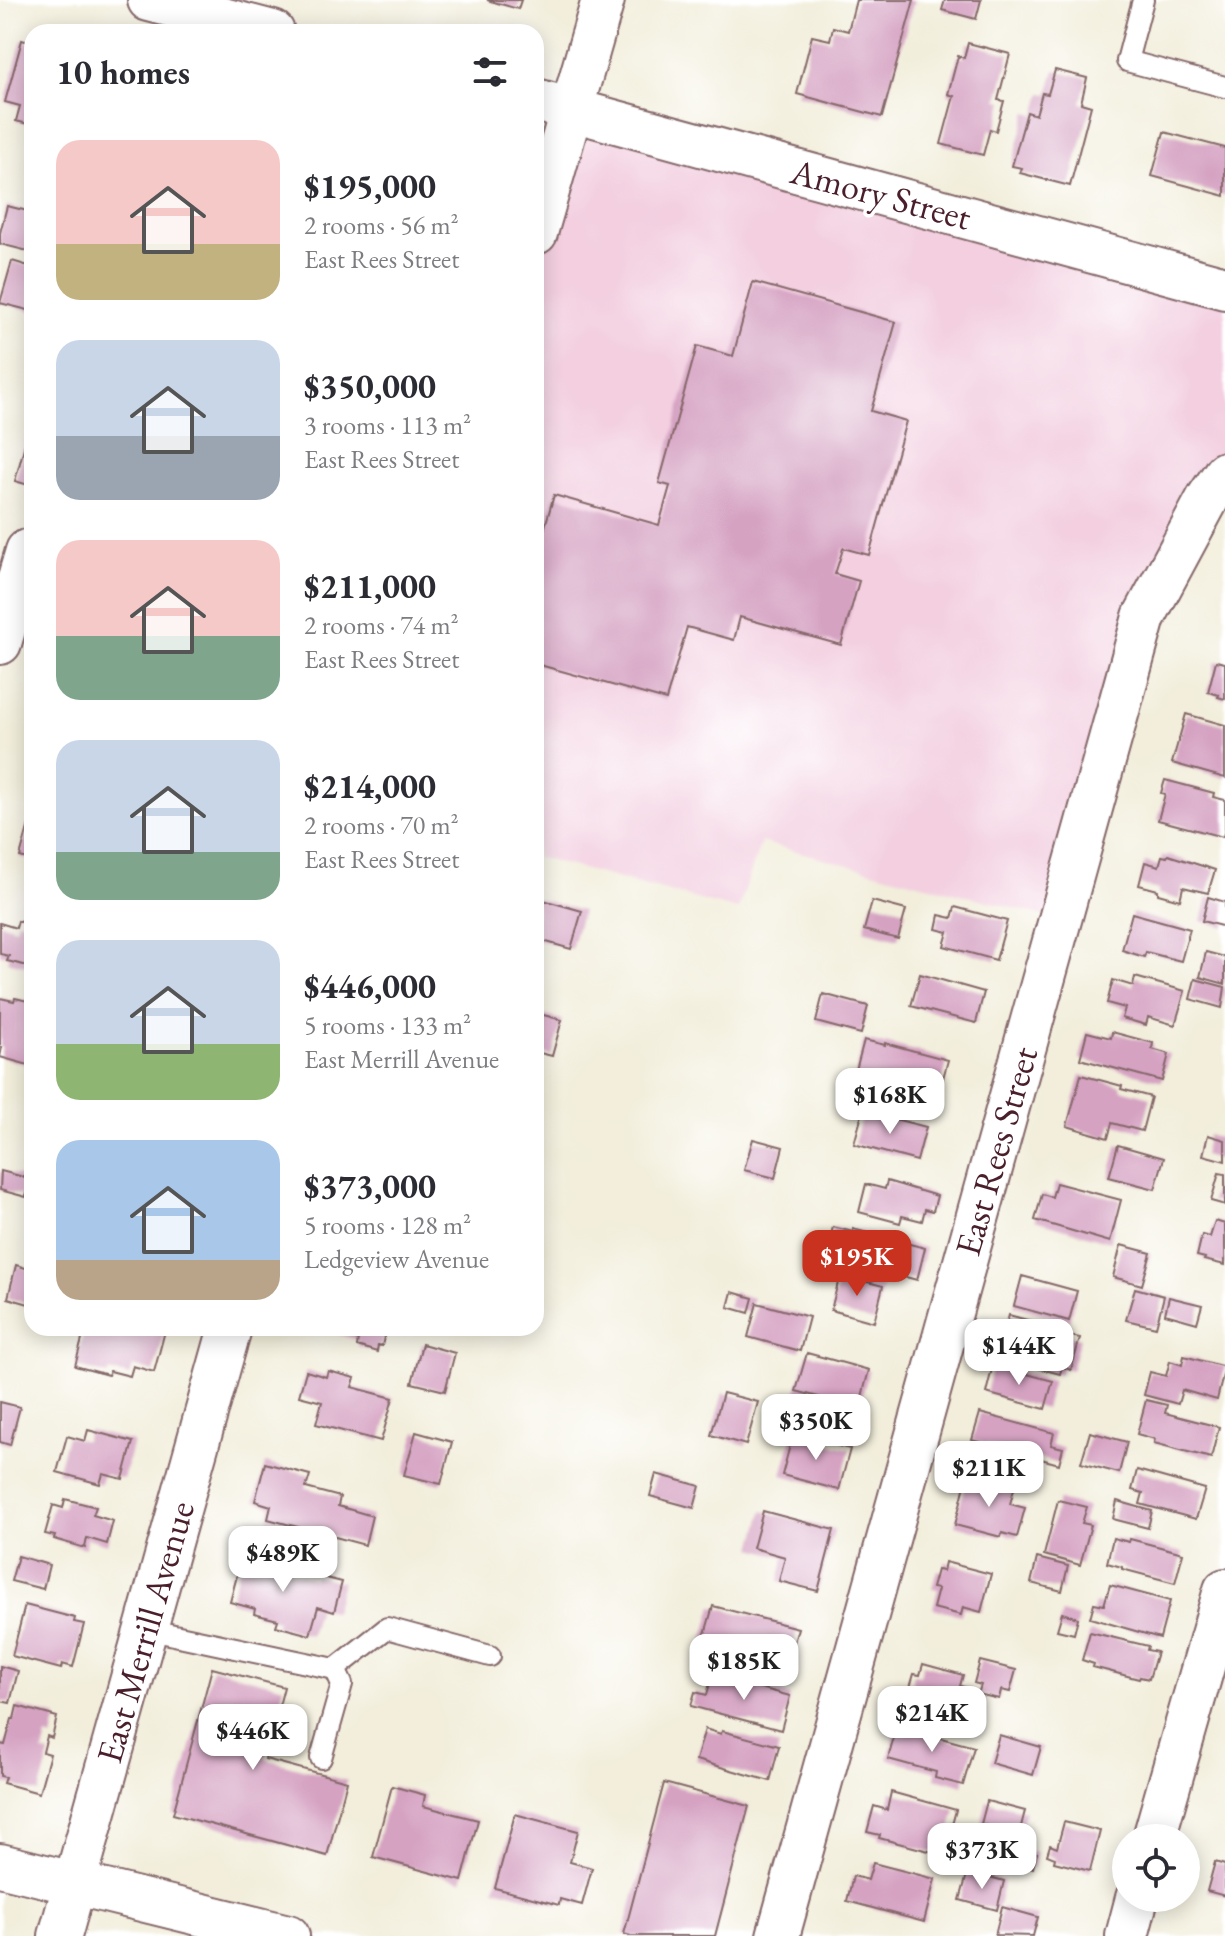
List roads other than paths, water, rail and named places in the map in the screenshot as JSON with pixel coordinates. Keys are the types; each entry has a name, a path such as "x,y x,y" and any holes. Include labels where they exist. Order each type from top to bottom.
{"street":[{"path":"149,0 242,24"},
{"path":"544,176 554,104 603,0"},
{"name":"Amory Street","path":"554,104 1225,288"},
{"name":"East Rees Street","path":"778,1936 1144,617 1208,498 1225,473"},
{"path":"0,643 20,550"},
{"name":"East Merrill Avenue","path":"60,1936 228,1336"},
{"path":"1158,1824 1225,1590"},
{"path":"0,1865 288,1936"},
{"path":"1127,1936 1133,1912"}],"lane":[{"path":"1143,0 1127,61 1225,87"},
{"path":"335,1669 387,1628 490,1656"},
{"path":"146,1629 335,1669"},
{"path":"321,1758 342,1684 335,1669"}]}
